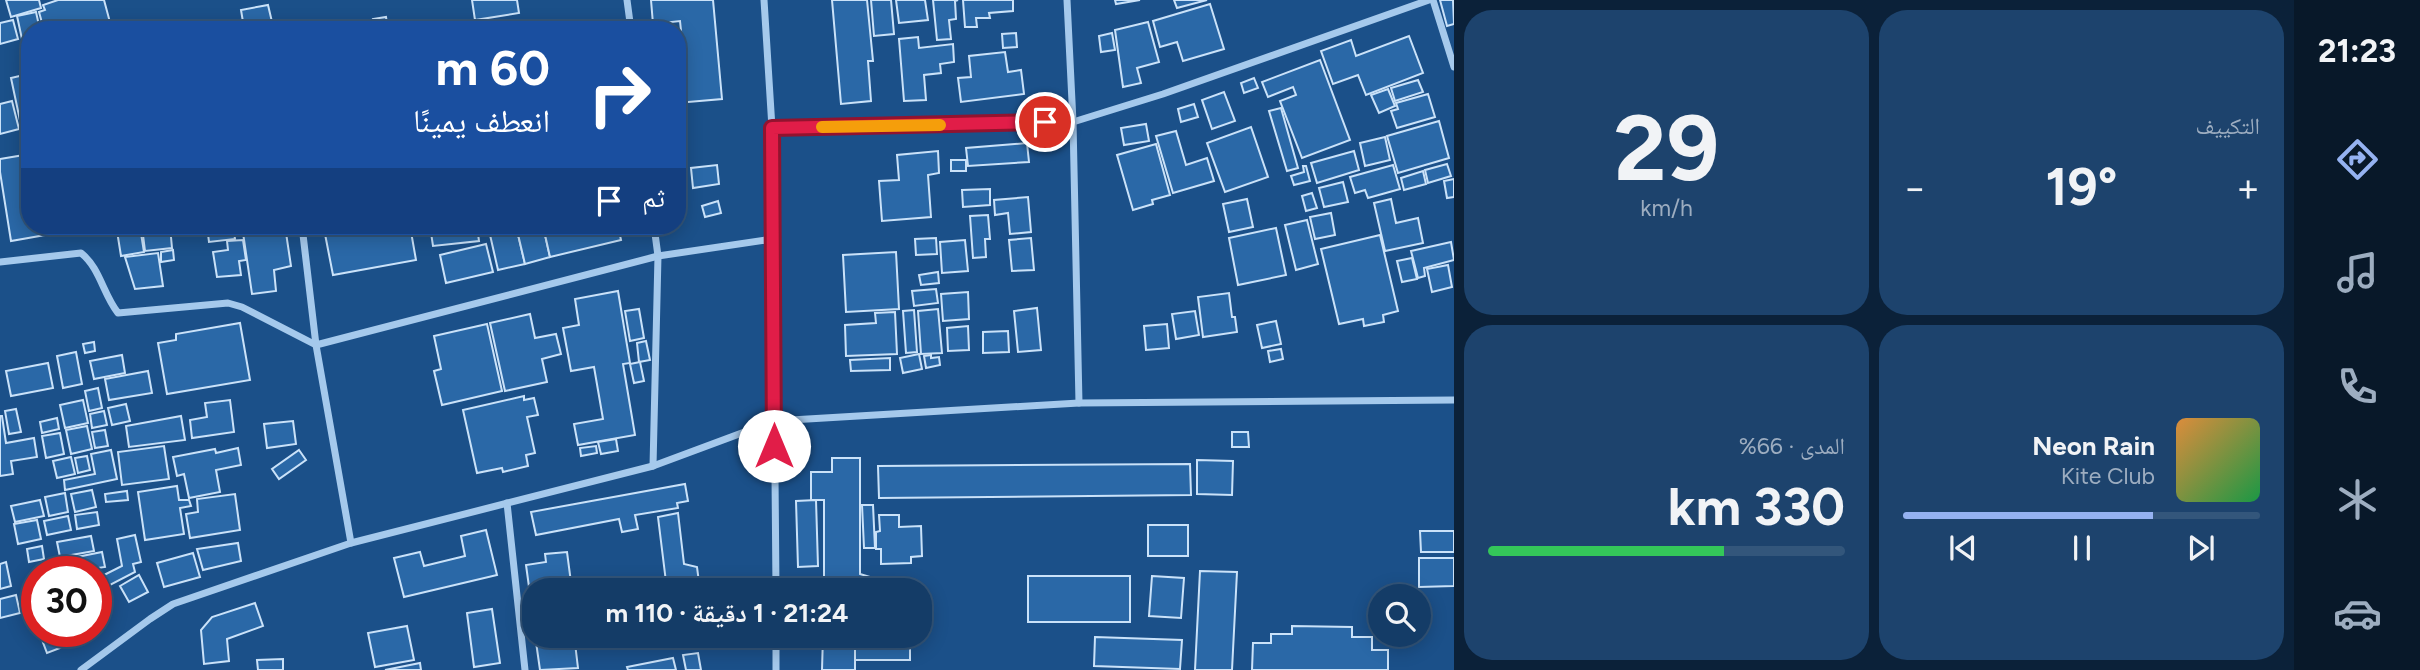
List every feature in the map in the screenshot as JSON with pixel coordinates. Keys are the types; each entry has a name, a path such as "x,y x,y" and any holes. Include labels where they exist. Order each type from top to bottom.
{"street":[{"path":"627,0 630,21"},
{"path":"764,0 772,128 776,578"},
{"path":"1067,0 1073,122 1079,403"},
{"path":"772,128 1073,122 1431,0 1454,67"},
{"path":"303,235 316,345 351,543"},
{"path":"653,466 658,256 655,235"},
{"path":"0,262 81,253 92,262 108,300 118,313 228,303 242,306 316,345 658,256 773,239"},
{"path":"81,670 173,604 351,543 653,466 774,421 1079,403 1454,400"},
{"path":"507,503 525,670"},
{"path":"776,648 776,670"}],"building":[{"path":"6,0 39,0 41,8 11,17"},
{"path":"58,0 104,0 110,21 42,21 39,12 45,10 43,5"},
{"path":"472,0 517,0 519,13 475,20"},
{"path":"651,0 713,0 722,99 686,102 686,21 653,21"},
{"path":"832,0 867,0 873,61 868,61 871,101 841,104"},
{"path":"871,0 891,0 894,34 874,36"},
{"path":"896,0 925,0 928,20 899,23"},
{"path":"933,0 958,0 955,1 956,19 949,20 951,39 937,40"},
{"path":"963,0 1013,0 1013,11 989,13 990,18 976,18 977,27 965,27"},
{"path":"1115,0 1140,0 1116,4"},
{"path":"1174,0 1207,0 1177,8"},
{"path":"1440,0 1453,0 1454,24 1447,26"},
{"path":"1210,4 1224,49 1183,61 1177,42 1160,47 1153,21"},
{"path":"268,5 272,21 243,21 241,10"},
{"path":"36,12 38,21 21,21 21,34 17,16"},
{"path":"386,17 387,21 373,21"},
{"path":"13,20 18,39 0,44 0,23"},
{"path":"1148,22 1159,62 1137,68 1141,83 1123,87 1115,30"},
{"path":"1016,33 1017,47 1003,48 1002,34"},
{"path":"1112,33 1115,50 1101,52 1099,36"},
{"path":"1409,36 1423,73 1366,95 1358,75 1333,84 1321,51 1351,40 1356,56"},
{"path":"918,37 919,48 953,44 954,62 940,64 941,73 924,75 926,100 904,101 899,39"},
{"path":"1005,52 1008,72 1021,70 1024,94 961,102 958,78 971,77 969,56"},
{"path":"1320,60 1350,140 1302,158 1280,101 1296,95 1293,87 1268,97 1262,82"},
{"path":"21,76 21,125 11,78"},
{"path":"1254,78 1258,88 1244,93 1241,83"},
{"path":"1418,80 1423,92 1395,101 1391,88"},
{"path":"1388,89 1395,106 1379,113 1371,95"},
{"path":"1224,92 1235,121 1212,129 1202,100"},
{"path":"1428,94 1435,117 1397,128 1391,111 1398,109 1396,103"},
{"path":"12,101 19,129 0,134 0,104"},
{"path":"1194,104 1198,117 1181,122 1178,109"},
{"path":"1281,108 1298,168 1287,171 1269,111"},
{"path":"1439,121 1449,158 1398,173 1387,136"},
{"path":"1146,124 1149,141 1124,145 1121,128"},
{"path":"1251,127 1268,177 1225,192 1207,143"},
{"path":"1176,131 1186,165 1207,158 1214,181 1173,193 1156,136"},
{"path":"1385,137 1390,160 1365,166 1360,143"},
{"path":"1027,143 1029,162 968,166 966,148"},
{"path":"1156,144 1170,195 1152,200 1153,204 1133,210 1117,155"},
{"path":"938,151 939,173 928,175 931,217 882,221 879,181 899,180 897,155"},
{"path":"1354,151 1359,170 1317,183 1311,163"},
{"path":"21,156 21,235 45,235 11,241 0,159"},
{"path":"951,160 966,160 966,171 951,171"},
{"path":"1447,164 1451,176 1428,183 1425,170"},
{"path":"717,165 719,184 693,188 691,168"},
{"path":"1393,165 1400,189 1368,198 1365,190 1355,193 1350,177"},
{"path":"1303,166 1306,166 1310,181 1294,185 1291,176 1304,172"},
{"path":"1423,171 1426,184 1404,190 1401,178"},
{"path":"1454,179 1454,197 1447,198 1444,181"},
{"path":"1343,182 1348,202 1324,207 1319,188"},
{"path":"990,189 990,205 963,207 962,190"},
{"path":"1312,193 1317,208 1306,211 1302,196"},
{"path":"1028,197 1031,232 1010,234 1008,213 995,215 994,200"},
{"path":"1247,199 1253,227 1229,232 1223,204"},
{"path":"1391,199 1396,223 1418,218 1423,243 1385,251 1374,203"},
{"path":"718,201 721,213 705,217 702,206"},
{"path":"1331,213 1335,235 1315,239 1310,217"},
{"path":"988,215 990,239 985,239 986,257 973,258 970,216"},
{"path":"1307,220 1318,264 1296,270 1285,225"},
{"path":"1276,228 1286,275 1238,285 1229,238"},
{"path":"118,235 141,235 144,252 121,256"},
{"path":"143,235 171,235 172,248 145,251"},
{"path":"208,235 234,235 235,239 209,242"},
{"path":"243,235 286,235 291,266 274,270 276,291 252,294"},
{"path":"325,235 412,235 416,260 333,275"},
{"path":"431,235 478,235 479,241 433,246"},
{"path":"490,235 518,235 525,264 498,270"},
{"path":"518,235 545,235 550,257 525,264"},
{"path":"545,235 620,235 621,240 550,257"},
{"path":"1380,235 1398,311 1383,315 1384,322 1364,326 1363,319 1339,324 1321,249"},
{"path":"936,238 937,254 916,255 915,239"},
{"path":"1031,238 1034,270 1012,271 1009,240"},
{"path":"243,240 246,260 239,261 241,275 217,277 213,252 228,250 227,241"},
{"path":"965,240 968,271 942,273 940,242"},
{"path":"1451,242 1454,260 1424,268 1425,276 1418,278 1411,251"},
{"path":"486,244 493,272 446,283 440,255"},
{"path":"173,250 174,260 161,262 161,252"},
{"path":"896,252 899,309 846,312 843,255"},
{"path":"158,253 163,286 135,289 125,257"},
{"path":"1412,258 1417,279 1402,282 1397,261"},
{"path":"1448,265 1452,287 1432,292 1427,269"},
{"path":"938,272 939,283 921,285 919,275"},
{"path":"936,289 938,303 914,306 912,291"},
{"path":"618,291 630,363 623,364 635,435 578,445 574,424 603,419 594,367 571,371 563,328 579,325 575,299"},
{"path":"968,292 969,319 943,321 941,294"},
{"path":"1229,293 1237,332 1203,337 1198,297"},
{"path":"1037,308 1041,350 1018,352 1014,311"},
{"path":"639,309 644,338 630,341 625,311"},
{"path":"938,309 942,353 921,354 918,311"},
{"path":"914,310 917,352 906,353 903,311"},
{"path":"1195,311 1199,335 1176,339 1172,314"},
{"path":"895,312 897,354 846,356 845,325 876,323 875,313"},
{"path":"530,314 535,338 556,334 561,354 542,359 547,382 505,391 490,323"},
{"path":"1276,321 1281,344 1262,348 1257,325"},
{"path":"240,323 250,380 167,394 158,343 176,340 176,334"},
{"path":"487,324 502,391 442,405 434,371 441,369 434,336"},
{"path":"1167,324 1169,348 1146,350 1144,326"},
{"path":"968,326 969,350 948,351 947,328"},
{"path":"1008,331 1009,352 983,353 983,332"},
{"path":"646,341 650,360 639,362 637,343"},
{"path":"94,342 95,351 85,353 83,344"},
{"path":"1281,349 1283,359 1270,362 1268,351"},
{"path":"76,352 82,384 63,388 57,356"},
{"path":"919,354 922,369 903,373 900,358"},
{"path":"122,355 125,373 94,379 90,361"},
{"path":"931,355 931,358 939,357 940,365 926,368 924,356"},
{"path":"890,358 890,370 851,371 850,360"},
{"path":"640,362 644,381 634,383 630,364"},
{"path":"48,363 53,388 11,396 6,371"},
{"path":"148,371 152,393 109,400 105,379"},
{"path":"98,388 102,408 89,411 85,391"},
{"path":"524,396 524,400 534,398 538,415 527,417 535,453 526,455 528,466 503,472 502,468 477,473 463,410"},
{"path":"83,400 88,423 65,428 60,405"},
{"path":"230,400 234,432 192,438 190,420 207,417 205,403"},
{"path":"126,404 130,421 112,425 108,408"},
{"path":"16,409 21,432 9,434 5,411"},
{"path":"104,411 107,425 92,428 90,414"},
{"path":"0,416 6,443 34,438 37,457 11,461 13,474 0,476"},
{"path":"181,416 185,440 129,447 126,426"},
{"path":"57,418 59,429 42,433 40,422"},
{"path":"293,421 296,444 267,448 264,424"},
{"path":"87,426 92,449 71,454 66,430"},
{"path":"105,430 108,446 95,448 92,432"},
{"path":"1232,432 1248,432 1249,447 1232,447"},
{"path":"60,433 64,454 46,458 42,436"},
{"path":"616,439 618,451 601,454 598,442"},
{"path":"164,446 169,479 122,485 118,452"},
{"path":"596,446 597,453 581,456 580,448"},
{"path":"238,448 241,465 216,470 220,492 189,498 184,474 177,476 173,457 215,449 216,453"},
{"path":"111,450 117,479 65,490 64,480 95,474 91,454"},
{"path":"299,450 306,460 279,479 272,469"},
{"path":"87,456 90,470 78,473 75,458"},
{"path":"71,457 75,474 57,478 53,461"},
{"path":"832,458 860,458 860,574 870,578 824,578 824,500 811,500 811,472 832,472"},
{"path":"1197,460 1233,461 1232,495 1197,494"},
{"path":"1190,464 1191,495 879,498 878,466"},
{"path":"685,484 688,501 677,503 678,508 635,515 638,529 622,532 619,519 536,535 531,512"},
{"path":"177,486 179,500 189,500 191,506 180,508 184,534 145,540 138,492"},
{"path":"92,490 96,507 75,512 71,494"},
{"path":"127,491 128,500 106,502 105,494"},
{"path":"65,493 68,512 49,516 45,497"},
{"path":"235,494 240,530 190,538 186,514 198,512 197,499"},
{"path":"40,500 44,516 15,522 11,506"},
{"path":"816,500 818,566 798,567 796,501"},
{"path":"862,505 873,505 875,548 864,548"},
{"path":"97,512 99,525 77,529 75,515"},
{"path":"678,513 684,564 697,567 698,578 666,578 658,517"},
{"path":"879,515 899,515 899,527 921,526 922,556 911,557 911,563 881,564 881,549 876,549 876,532 880,531"},
{"path":"68,516 71,530 47,535 44,521"},
{"path":"37,520 41,539 18,544 14,524"},
{"path":"1148,525 1188,525 1188,556 1148,556"},
{"path":"486,530 497,575 404,597 394,558 420,552 424,566 465,556 461,536"},
{"path":"1420,531 1454,531 1454,552 1421,552"},
{"path":"135,535 141,562 133,564 135,572 112,584 112,571 122,566 117,539"},
{"path":"91,536 94,551 60,556 57,542"},
{"path":"238,543 241,561 203,570 197,549"},
{"path":"42,546 44,556 28,556 27,549"},
{"path":"102,552 103,556 82,556"},
{"path":"567,552 570,578 528,578 526,565 546,562 545,554"},
{"path":"193,553 200,577 164,587 157,563"},
{"path":"1419,558 1454,558 1454,586 1419,584"},
{"path":"6,562 11,586 0,589 0,564"},
{"path":"1200,571 1237,572 1232,670 1195,670"},
{"path":"139,575 148,592 129,602 120,586"},
{"path":"1028,576 1130,576 1130,622 1028,622"},
{"path":"1152,576 1184,578 1181,618 1149,616"},
{"path":"16,595 20,613 0,618 0,599"},
{"path":"255,603 263,626 227,639 229,661 204,664 201,630 212,617"},
{"path":"492,609 500,663 474,667 467,613"},
{"path":"407,626 414,660 375,667 368,633"},
{"path":"1292,626 1352,627 1352,637 1368,637 1368,647 1372,647 1372,650 1388,650 1388,670 1252,670 1253,643 1271,643 1271,634 1292,634"},
{"path":"1095,637 1182,640 1180,669 1094,666"},
{"path":"45,647 63,647 47,653"},
{"path":"537,648 576,648 578,668 540,670"},
{"path":"823,648 855,648 855,670 822,670"},
{"path":"855,648 910,648 910,660 855,660"},
{"path":"698,653 701,670 686,670 683,655"},
{"path":"673,658 676,670 628,670 627,667"},
{"path":"283,659 283,670 258,670 257,660"},
{"path":"420,663 421,670 385,670"}],"slow traffic":[{"path":"822,127 940,125"}],"route":[{"path":"774,446 772,128 1045,122"}]}
